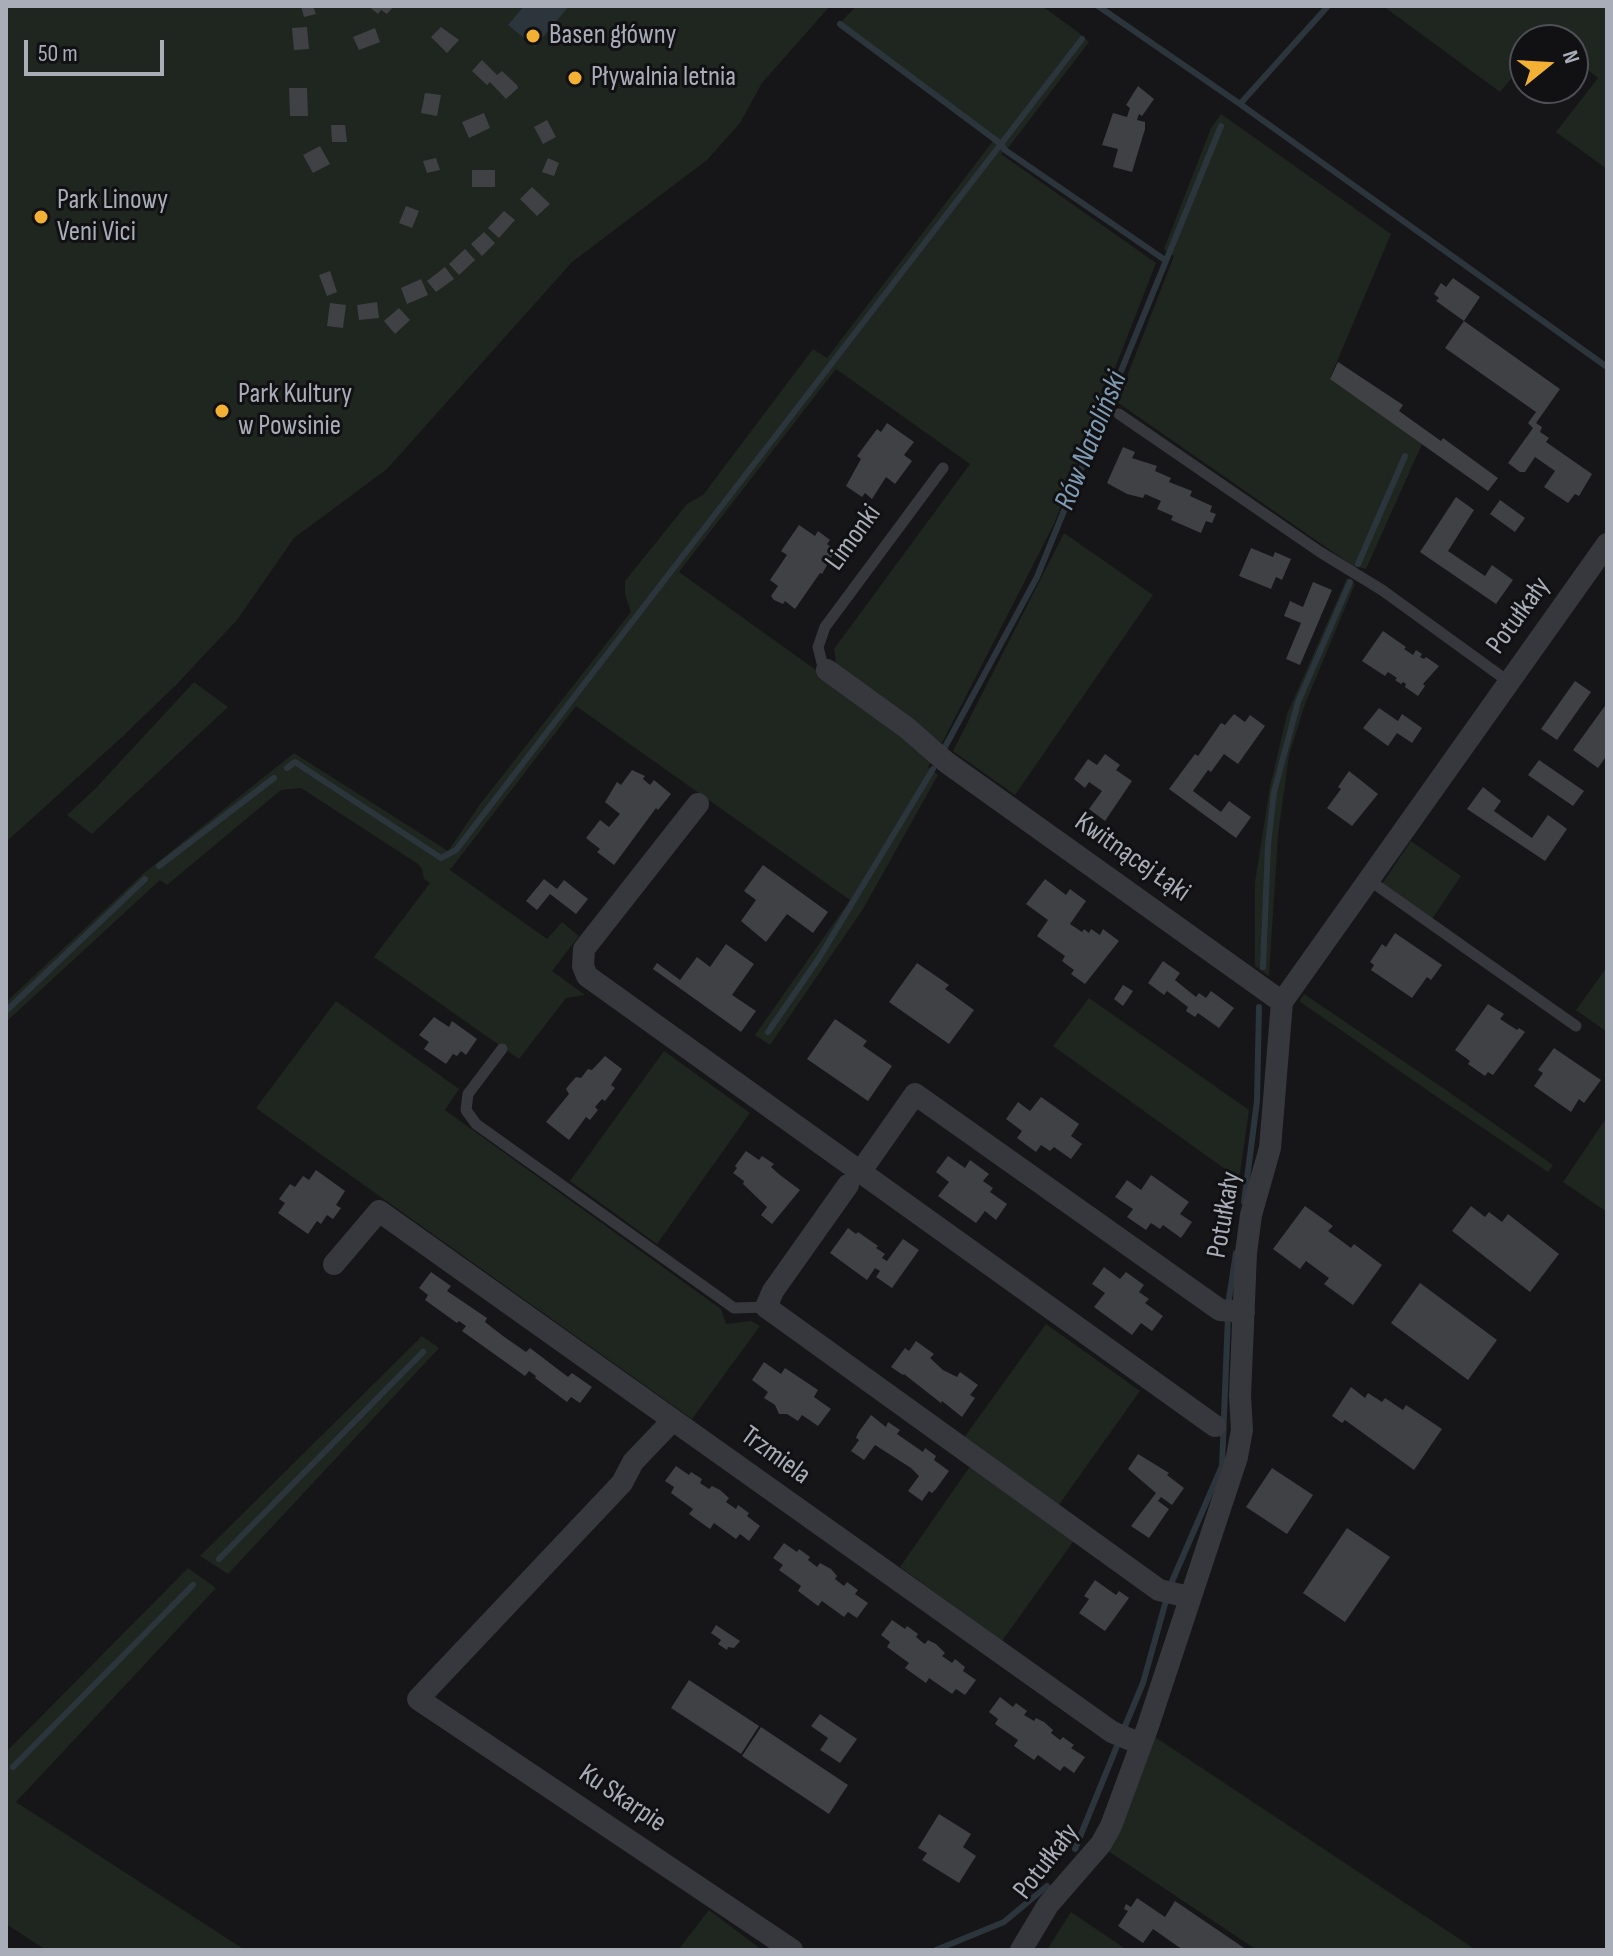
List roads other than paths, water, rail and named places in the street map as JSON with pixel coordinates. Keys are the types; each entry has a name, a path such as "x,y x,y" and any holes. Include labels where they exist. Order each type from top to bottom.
{"street":[{"name":"Potułkały","path":"1021,1950 1048,1905 1101,1844 1111,1826 1128,1739 1175,1594 1237,1457 1229,1428 1240,1396 1234,1311 1248,1234 1270,1148 1282,1002 1607,544"},
{"name":"Kwitnącej Łąki","path":"827,670 907,728 946,762 1282,1002"},
{"path":"698,804 584,949 583,966 591,980 854,1178 1229,1428"},
{"path":"1175,1594 766,1307 773,1291 915,1094 1234,1311"},
{"name":"Trzmiela","path":"334,1264 379,1211 1128,1739"},
{"name":"Ku Skarpie","path":"673,1420 633,1462 622,1483 418,1699 792,1950"}],"lane":[{"path":"1119,414 1320,552 1382,590 1509,682"},
{"name":"Limonki","path":"827,670 818,647 825,627 943,468"},
{"path":"1369,880 1576,1026"},
{"path":"502,1049 468,1094 466,1110 476,1124 734,1308 766,1307"}],"waterway":[{"name":"Rów Natoliński","path":"1098,6 1607,367"},
{"path":"1240,104 1328,6"},
{"path":"840,24 1005,150 1165,260"},
{"path":"287,768 295,762 441,858 456,850 1082,39"},
{"name":"Rów Natoliński","path":"945,747 1037,577 1221,126"},
{"path":"1358,564 1405,456"},
{"path":"1263,967 1268,845 1274,792 1298,702 1350,582"},
{"name":"Rów Natoliński","path":"768,1032 819,958 933,769"},
{"path":"159,866 274,778"},
{"path":"6,1011 145,879"},
{"path":"1244,1202 1257,1101 1259,1007"},
{"path":"1228,1305 1236,1253"},
{"path":"1170,1586 1222,1466 1228,1316"},
{"path":"219,1559 423,1352"},
{"path":"13,1767 193,1585"},
{"path":"1123,1731 1143,1683 1167,1597"},
{"path":"1075,1849 1119,1741"},
{"path":"936,1950 1004,1922 1047,1886"}],"place":[{"name":"Basen główny","path":"533,36"},
{"name":"Pływalnia letnia","path":"575,78"},
{"name":"Park Linowy Veni Vici","path":"41,217"},
{"name":"Park Kultury w Powsinie","path":"222,411"}]}
